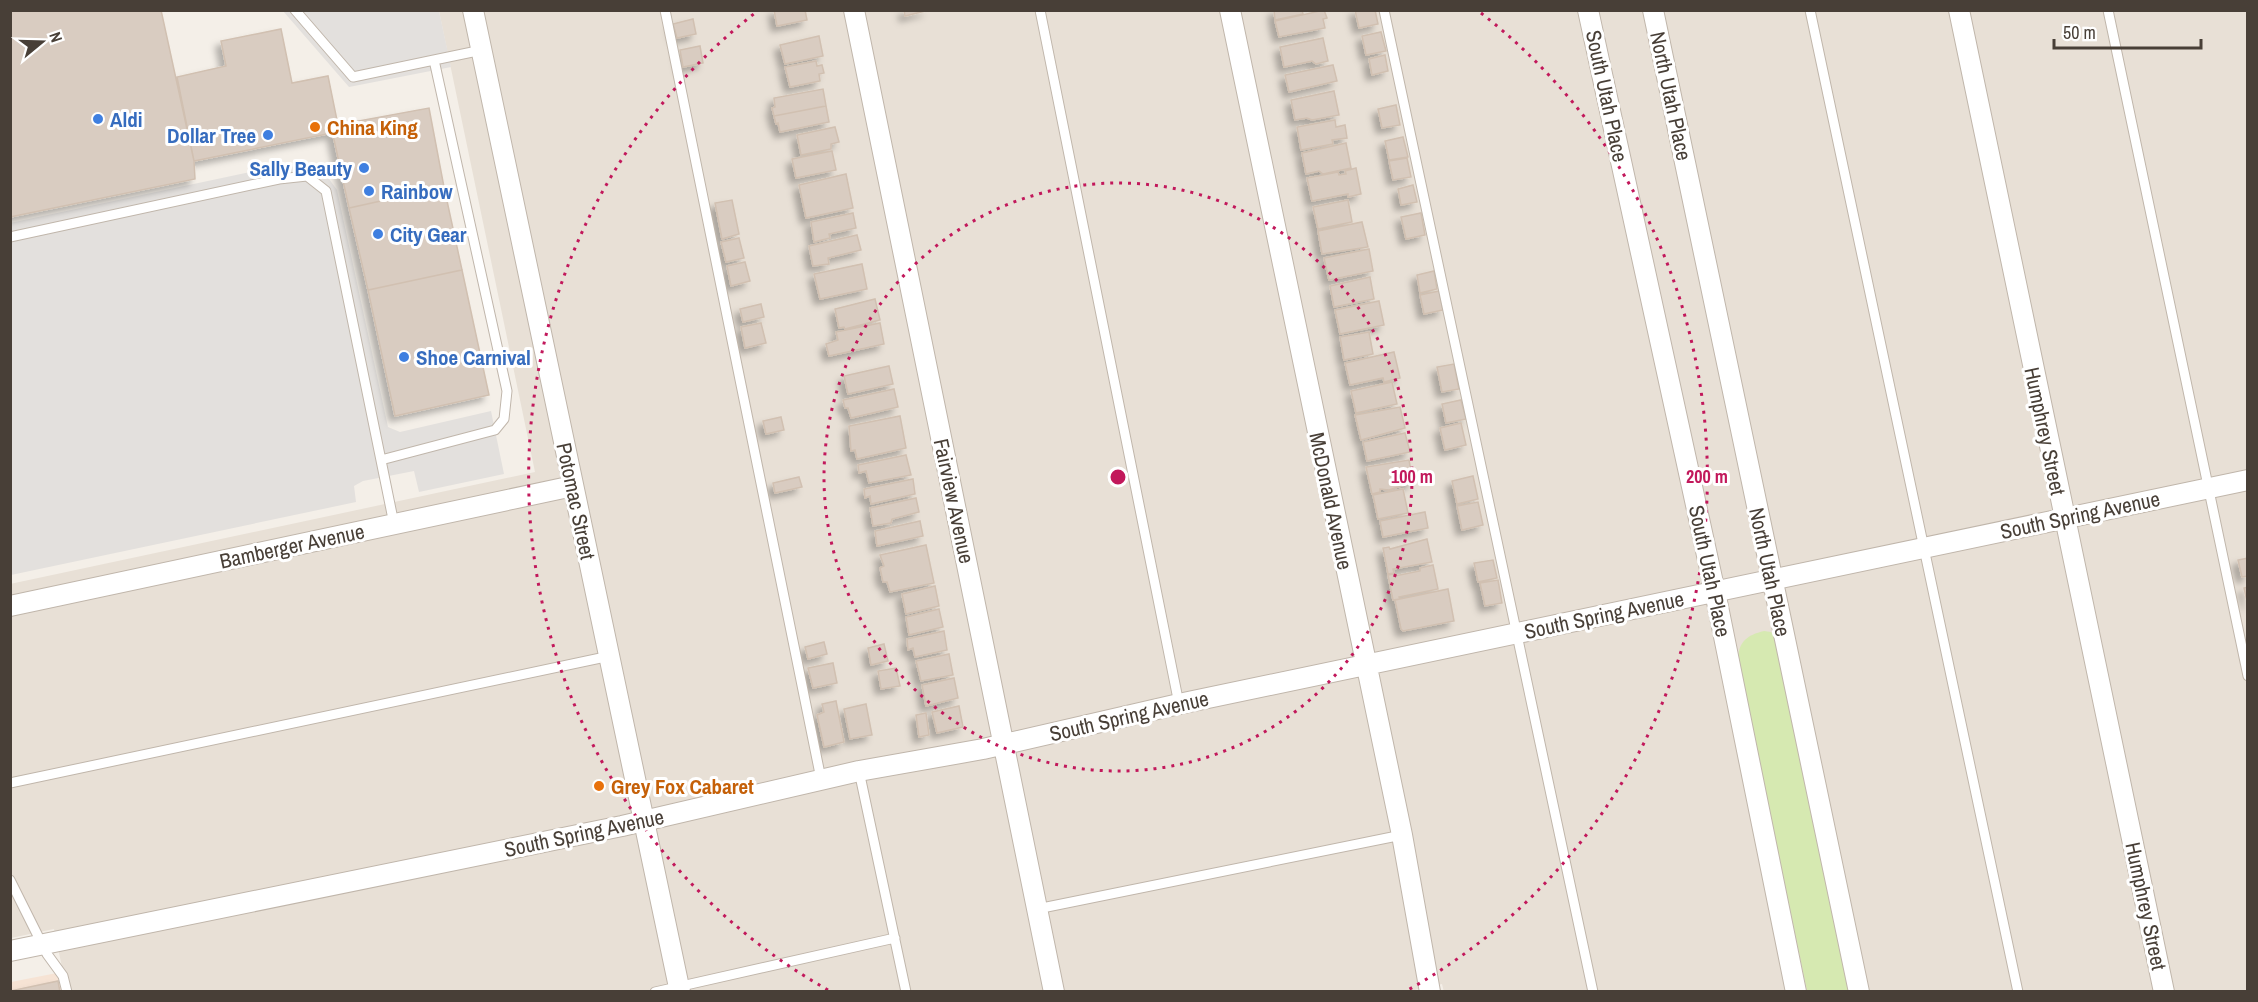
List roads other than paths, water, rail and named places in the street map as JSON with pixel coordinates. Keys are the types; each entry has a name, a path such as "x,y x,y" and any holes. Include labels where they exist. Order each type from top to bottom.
{"street":[{"name":"Potomac Street","path":"473,10 680,989"},
{"name":"Fairview Avenue","path":"854,10 1054,992"},
{"name":"McDonald Avenue","path":"1230,10 1402,836 1430,992"},
{"name":"South Utah Place","path":"1588,10 1715,592 1796,992"},
{"name":"North Utah Place","path":"1653,10 1859,992"},
{"name":"Humphrey Street","path":"1959,10 2164,992"},
{"name":"South Spring Avenue","path":"10,951 645,821 821,779 1005,744 1179,704 2247,480"},
{"name":"Bamberger Avenue","path":"10,606 573,486"}],"lane":[{"path":"295,10 353,77 482,50"},
{"path":"665,10 821,779"},
{"path":"1040,10 1179,704"},
{"path":"1384,10 1593,992"},
{"path":"1810,10 2018,992"},
{"path":"2108,10 2247,676"},
{"path":"381,460 495,430 504,419 507,391 434,60"},
{"path":"10,237 279,179 307,176 326,191 394,524"},
{"path":"10,783 610,656"},
{"path":"859,771 906,992"},
{"path":"1037,909 1402,836"},
{"path":"10,880 47,954 63,976 67,992"},
{"path":"654,992 680,989 895,938"}],"place":[{"name":"Aldi","path":"98,119"},
{"name":"China King","path":"315,127"},
{"name":"Dollar Tree","path":"268,135"},
{"name":"Sally Beauty","path":"364,168"},
{"name":"Rainbow","path":"369,191"},
{"name":"City Gear","path":"378,234"},
{"name":"Shoe Carnival","path":"404,357"},
{"name":"Grey Fox Cabaret","path":"599,786"}]}
